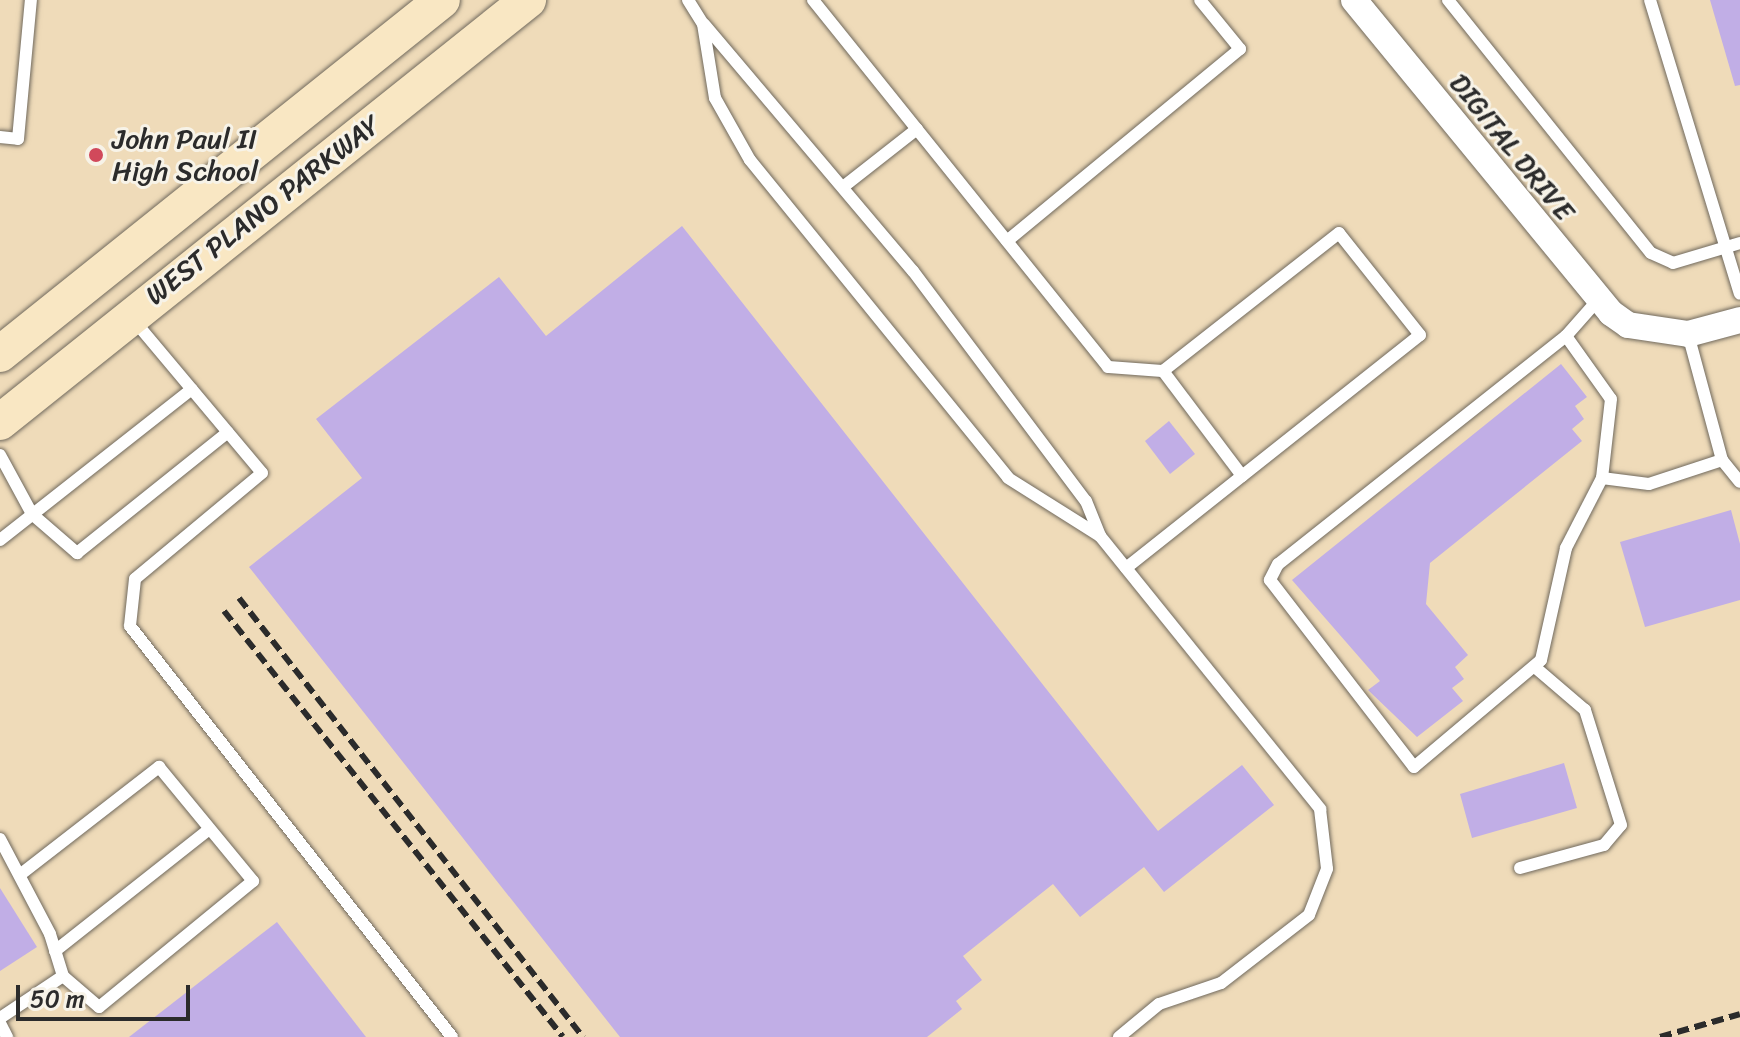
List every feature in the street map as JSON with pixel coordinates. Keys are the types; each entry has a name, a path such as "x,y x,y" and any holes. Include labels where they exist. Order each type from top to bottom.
{"main road":[{"name":"WEST PLANO PARKWAY","path":"0,354 442,0"},
{"name":"WEST PLANO PARKWAY","path":"0,422 130,315 528,0"},
{"path":"100,272 130,315"}],"street":[{"name":"DIGITAL DRIVE","path":"1354,0 1597,301 1628,325 1688,334"},
{"path":"1688,334 1740,320"}],"lane":[{"path":"0,137 18,139 31,0"},
{"path":"688,0 703,24 913,271 1086,501 1100,536 1320,809 1327,869 1309,915 1221,983 1159,1004 1119,1037"},
{"path":"813,0 1108,367 1163,371 1339,233 1420,335 1126,568"},
{"path":"1007,241 1240,49 1200,0"},
{"path":"1448,0 1651,253 1673,263 1740,243"},
{"path":"1650,0 1722,248 1740,294"},
{"path":"703,24 715,98 750,160 1008,478 1100,536"},
{"path":"843,187 917,129"},
{"path":"1566,336 1611,399 1602,478 1566,548 1552,636 1536,668 1414,767 1270,580 1278,564 1566,336 1597,301"},
{"path":"130,315 262,473 135,579 130,626 452,1037"},
{"path":"1688,334 1722,460 1740,482"},
{"path":"1163,371 1242,476"},
{"path":"0,540 192,389"},
{"path":"0,455 32,514 67,550 88,550 228,432"},
{"path":"1602,478 1649,484 1722,460"},
{"path":"1520,868 1604,845 1621,825 1585,710 1536,668"},
{"path":"0,839 21,874 63,976 99,1007 253,881 159,767 21,874"},
{"path":"55,951 208,830"},
{"path":"7,1037 0,1020 63,976"}],"building":[{"path":"1710,0 1740,0 1740,85 1735,86"},
{"path":"682,226 1158,831 1242,765 1274,805 1164,892 1144,867 1080,917 1053,884 963,956 982,980 956,1001 962,1009 927,1037 620,1037 249,567 362,478 316,419 499,277 546,336"},
{"path":"1561,364 1587,397 1575,406 1584,419 1572,429 1582,441 1430,563 1426,604 1468,655 1455,667 1464,679 1452,688 1463,701 1417,737 1368,690 1380,681 1292,580"},
{"path":"1169,421 1195,454 1170,474 1145,441"},
{"path":"1731,510 1740,544 1740,600 1645,627 1620,542"},
{"path":"1564,763 1577,808 1472,838 1460,794"},
{"path":"0,888 37,947 0,971"},
{"path":"277,922 366,1037 129,1037"}],"railway":[{"path":"239,598 583,1037"},
{"path":"224,611 563,1037"},
{"path":"1660,1037 1740,1014"}],"place":[{"name":"John Paul II High School","path":"96,155"}]}
